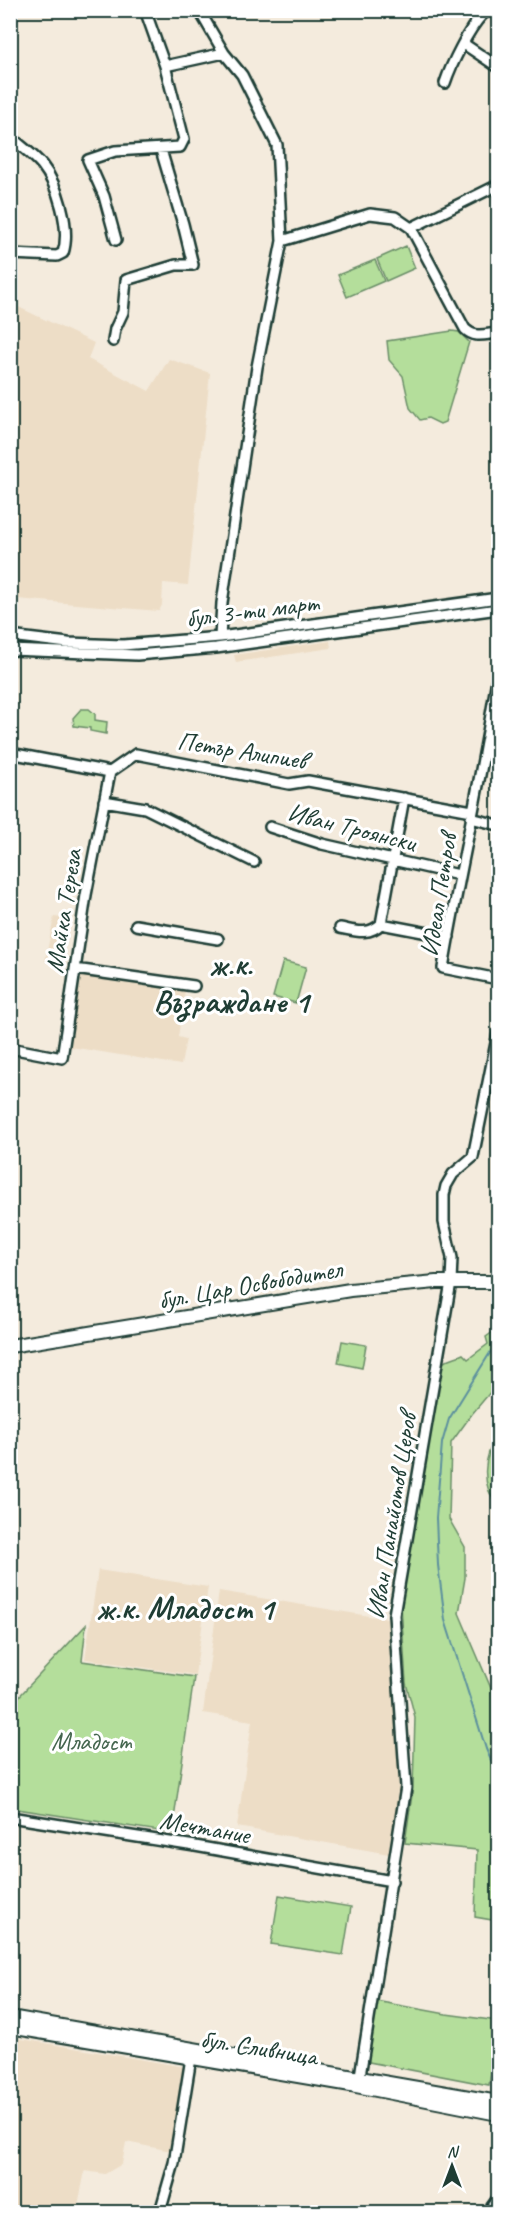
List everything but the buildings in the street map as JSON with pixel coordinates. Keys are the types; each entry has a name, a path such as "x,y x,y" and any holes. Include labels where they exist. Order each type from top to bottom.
{"main road":[{"name":"бул. Цар Освободител","path":"10,1346 388,1285 498,1282"},
{"name":"бул. Сливница","path":"10,2017 359,2082 498,2114"},
{"name":"бул. Сливница","path":"10,2027 191,2058 498,2102"}],"street":[{"path":"116,240 104,196 88,159 115,151 161,150 180,147 184,139 165,66 145,10"},
{"path":"199,10 224,53 242,75 277,145 282,241 257,367 222,603 220,636"},
{"path":"445,83 464,44 482,15 495,10"},
{"path":"464,44 498,67"},
{"path":"165,66 224,53"},
{"path":"10,136 41,164 58,194 64,225 65,246 63,254 57,256 10,254"},
{"path":"113,341 115,329 123,312 124,284 128,278 176,265 193,265 161,150"},
{"path":"411,228 498,185"},
{"path":"282,241 370,214 395,217 411,228 465,329 470,334 478,336 498,333"},
{"name":"бул. 3-ти март","path":"10,636 68,643 123,645 220,636 498,598"},
{"name":"бул. 3-ти март","path":"10,650 137,655 205,649 498,609"},
{"name":"Идеал Петров","path":"498,672 484,761 459,875 443,968 498,979"},
{"path":"10,753 110,772"},
{"name":"Петър Алипиев","path":"110,772 136,754 289,784 308,781 404,798 472,814 498,825"},
{"name":"Майка Тереза","path":"10,1048 62,1058 86,895 110,772"},
{"path":"340,928 366,933 381,924 404,798"},
{"path":"104,801 145,808 254,862"},
{"name":"Иван Троянски","path":"270,827 322,844 459,875"},
{"path":"381,924 448,937"},
{"path":"136,925 218,939"},
{"path":"75,969 194,986"},
{"name":"Иван Панайотов Церов","path":"359,2082 406,1787 394,1615 451,1282 452,1258 444,1222 444,1195 453,1174 473,1157 498,1033"},
{"name":"Мечтание","path":"10,1817 195,1846 392,1881"},
{"path":"160,2212 174,2163 191,2058"},
{"path":"488,2212 498,2198"}],"shaded area":[{"path":"10,303 94,343 88,359 149,391 169,359 210,373 188,585 163,583 162,605 159,611 17,599 11,592"},
{"path":"330,641 331,648 236,662 234,655"},
{"path":"54,917 62,918 52,963 45,961"},
{"path":"77,973 185,991 178,1037 186,1039 181,1065 65,1046"},
{"path":"98,1570 208,1587 195,1675 85,1659"},
{"path":"219,1591 387,1619 401,1786 389,1854 237,1827 252,1721 203,1713"},
{"path":"10,2037 185,2067 171,2151 126,2142 122,2164 105,2174 85,2171 77,2210 11,2209"}],"green space":[{"path":"406,246 415,268 386,281 377,259"},
{"path":"375,260 384,281 347,297 338,275"},
{"path":"452,331 459,332 469,342 445,422 440,424 428,418 420,420 410,408 403,376 389,360 387,341"},
{"path":"81,709 89,709 95,714 95,720 107,722 106,734 90,731 90,728 74,726 73,718"},
{"path":"283,961 306,967 296,1003 273,997"},
{"path":"493,1332 498,1332 498,1383 451,1443 449,1519 465,1547 465,1578 459,1613 496,1700 498,1715 498,1921 475,1917 477,1850 405,1843 413,1788 415,1717 406,1683 401,1605 441,1365 448,1359 463,1354 468,1359 488,1344 486,1337"},
{"path":"342,1341 366,1345 362,1368 338,1363"},
{"path":"498,1435 498,1506 488,1489 486,1470 489,1452"},
{"name":"Младост","path":"86,1625 82,1661 194,1677 172,1833 11,1808 11,1705"},
{"path":"279,1895 351,1907 343,1955 271,1944"},
{"path":"376,2001 498,2021 489,2085 369,2062 367,2054"}],"waterway":[{"path":"498,1345 493,1348 449,1419 442,1443 436,1518 438,1565 445,1620 486,1749 498,1776"}],"district":[{"name":"ж.к. Възраждане 1","path":"231,982"},
{"name":"ж.к. Младост 1","path":"185,1608"}]}
